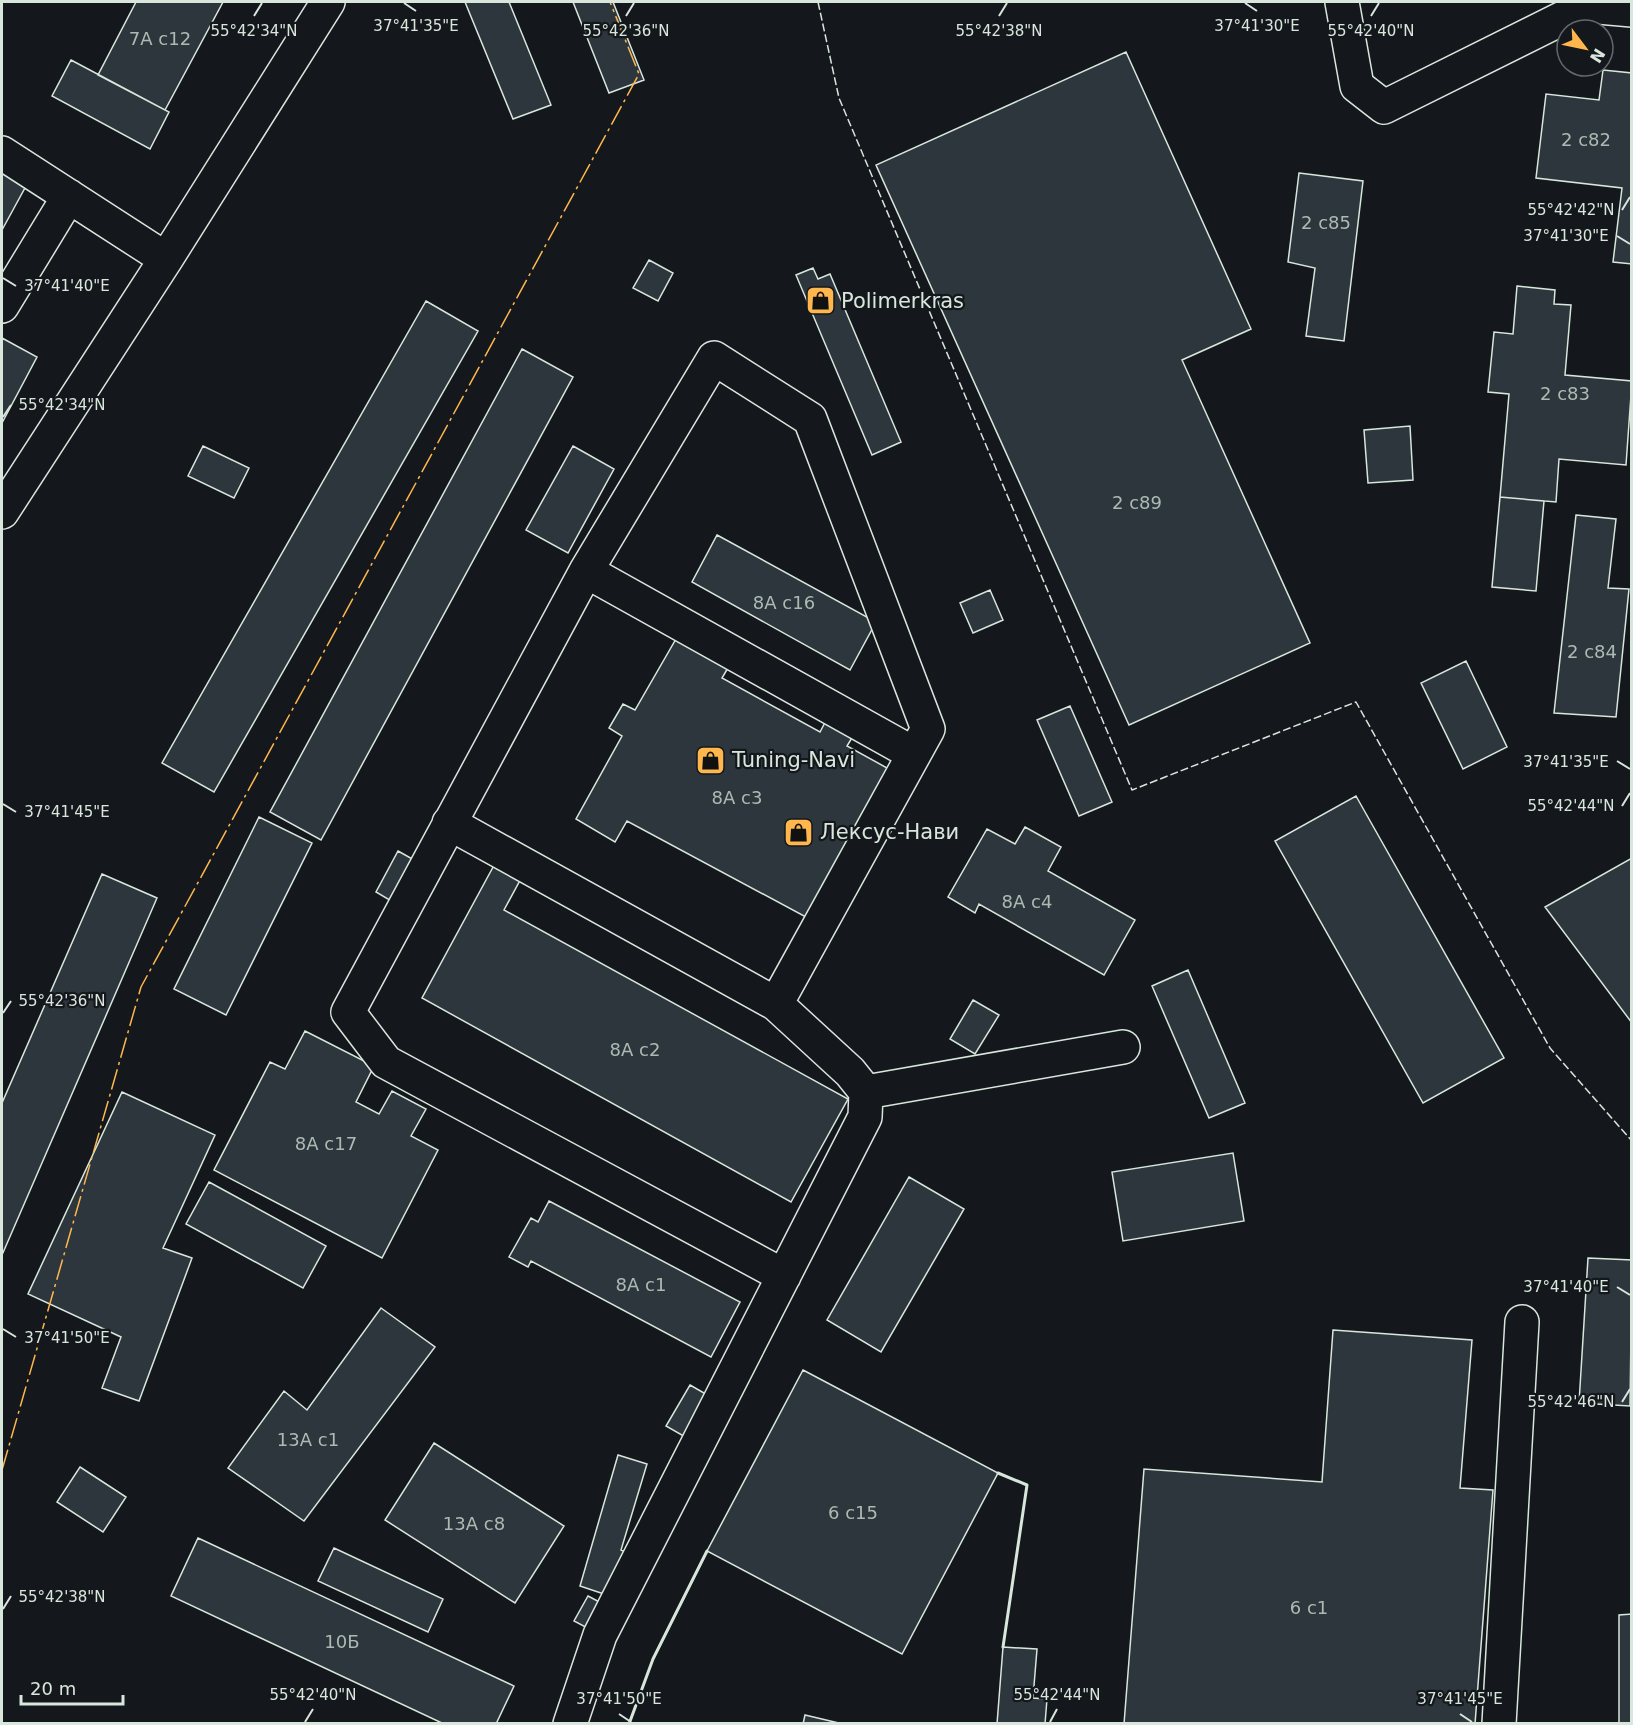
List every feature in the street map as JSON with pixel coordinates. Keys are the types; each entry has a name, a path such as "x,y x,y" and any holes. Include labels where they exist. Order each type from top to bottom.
{"lane":[{"path":"2,512 166,259 328,2"},
{"path":"1342,2 1357,86 1384,107 1587,6 1632,10"},
{"path":"2,153 166,259"},
{"path":"2,306 69,196"},
{"path":"776,1004 928,729 810,419 714,358 586,571 348,1012 386,1062 784,1276"},
{"path":"586,571 914,754"},
{"path":"449,823 776,1004 850,1072 866,1092 865,1117 600,1635 570,1724"},
{"path":"866,1092 1122,1047"},
{"path":"1499,1724 1522,1322"}],"building":[{"path":"136,2 223,2 165,110 98,75"},
{"path":"465,2 509,2 551,105 513,119"},
{"path":"573,2 613,2 644,80 609,93"},
{"path":"1126,52 1251,329 1182,360 1310,643 1129,725 876,165"},
{"path":"71,60 169,112 150,149 52,96"},
{"path":"1615,71 1632,73 1632,264 1613,262 1622,188 1536,178 1546,94 1599,100 1602,78 1615,78"},
{"path":"2,172 26,186 2,230"},
{"path":"1299,173 1363,181 1344,341 1306,336 1315,268 1288,262"},
{"path":"649,260 673,273 658,301 633,288"},
{"path":"813,268 818,279 830,274 901,442 872,455 796,275"},
{"path":"1517,286 1555,290 1554,304 1571,305 1565,375 1632,381 1626,465 1559,459 1556,502 1500,497 1509,394 1488,392 1494,332 1513,334"},
{"path":"426,301 478,331 214,792 162,763"},
{"path":"2,338 37,357 2,423"},
{"path":"522,349 573,377 321,840 270,812"},
{"path":"1410,426 1413,480 1368,483 1364,430"},
{"path":"203,446 249,468 234,498 188,476"},
{"path":"573,446 614,469 568,553 526,530"},
{"path":"1500,497 1544,501 1536,591 1492,587"},
{"path":"1576,515 1616,519 1608,588 1629,589 1616,717 1554,713"},
{"path":"717,535 876,622 850,670 692,582"},
{"path":"990,590 1003,620 973,633 960,603"},
{"path":"680,632 732,661 722,678 820,732 830,713 858,728 847,746 898,774 817,923 627,821 615,842 576,819 622,736 609,728 623,704 635,710"},
{"path":"1466,661 1507,747 1463,769 1421,683"},
{"path":"1070,706 1112,802 1079,816 1037,720"},
{"path":"1356,796 1504,1058 1423,1103 1275,841"},
{"path":"259,817 312,843 226,1015 174,989"},
{"path":"1025,827 1061,847 1048,871 1135,920 1104,975 979,904 975,913 948,897 987,829 1015,844"},
{"path":"398,851 425,866 403,908 376,892"},
{"path":"498,858 524,873 504,910 848,1099 791,1202 422,998"},
{"path":"1632,858 1632,1023 1545,907"},
{"path":"102,874 157,898 2,1255 2,1103"},
{"path":"1188,970 1245,1103 1209,1118 1152,986"},
{"path":"973,1000 999,1015 975,1054 950,1039"},
{"path":"305,1031 374,1066 356,1102 379,1114 392,1091 426,1109 411,1136 438,1150 382,1258 214,1170 270,1062 285,1069"},
{"path":"122,1092 215,1135 163,1248 192,1258 139,1401 102,1388 121,1337 28,1294"},
{"path":"1233,1153 1244,1221 1123,1241 1112,1172"},
{"path":"909,1177 964,1209 881,1352 827,1320"},
{"path":"209,1182 326,1246 303,1288 186,1224"},
{"path":"549,1201 740,1302 711,1357 531,1261 528,1267 509,1257 531,1218 538,1222"},
{"path":"1588,1258 1632,1260 1630,1406 1579,1403"},
{"path":"381,1308 435,1347 304,1521 228,1468 284,1391 307,1410"},
{"path":"1333,1330 1472,1340 1460,1488 1493,1490 1475,1724 1124,1724 1144,1469 1322,1482"},
{"path":"803,1370 998,1473 902,1654 707,1551"},
{"path":"690,1385 711,1397 687,1438 666,1426"},
{"path":"434,1443 564,1526 515,1603 385,1520"},
{"path":"618,1455 647,1464 621,1550 628,1553 610,1596 580,1586"},
{"path":"80,1467 126,1497 103,1532 57,1502"},
{"path":"198,1538 514,1686 496,1724 444,1724 171,1596"},
{"path":"334,1548 443,1599 428,1632 318,1581"},
{"path":"588,1596 611,1608 597,1633 574,1621"},
{"path":"1632,1614 1632,1724 1619,1724 1619,1615"},
{"path":"1003,1647 1037,1649 1033,1698 1047,1699 1045,1724 997,1724"},
{"path":"805,1715 843,1724 803,1724"}],"fence":[{"path":"818,2 839,98 1132,790 1356,702 1550,1048 1632,1141"}],"wall":[{"path":"998,1473 1027,1485 1003,1647"},
{"path":"629,1724 653,1659 707,1551"}],"power":[{"path":"2,1470 141,987 639,74 610,2"}],"place":[{"name":"Polimerkras","path":"820,301"},
{"name":"Tuning-Navi","path":"711,760"},
{"name":"Лексус-Нави","path":"799,832"}]}
